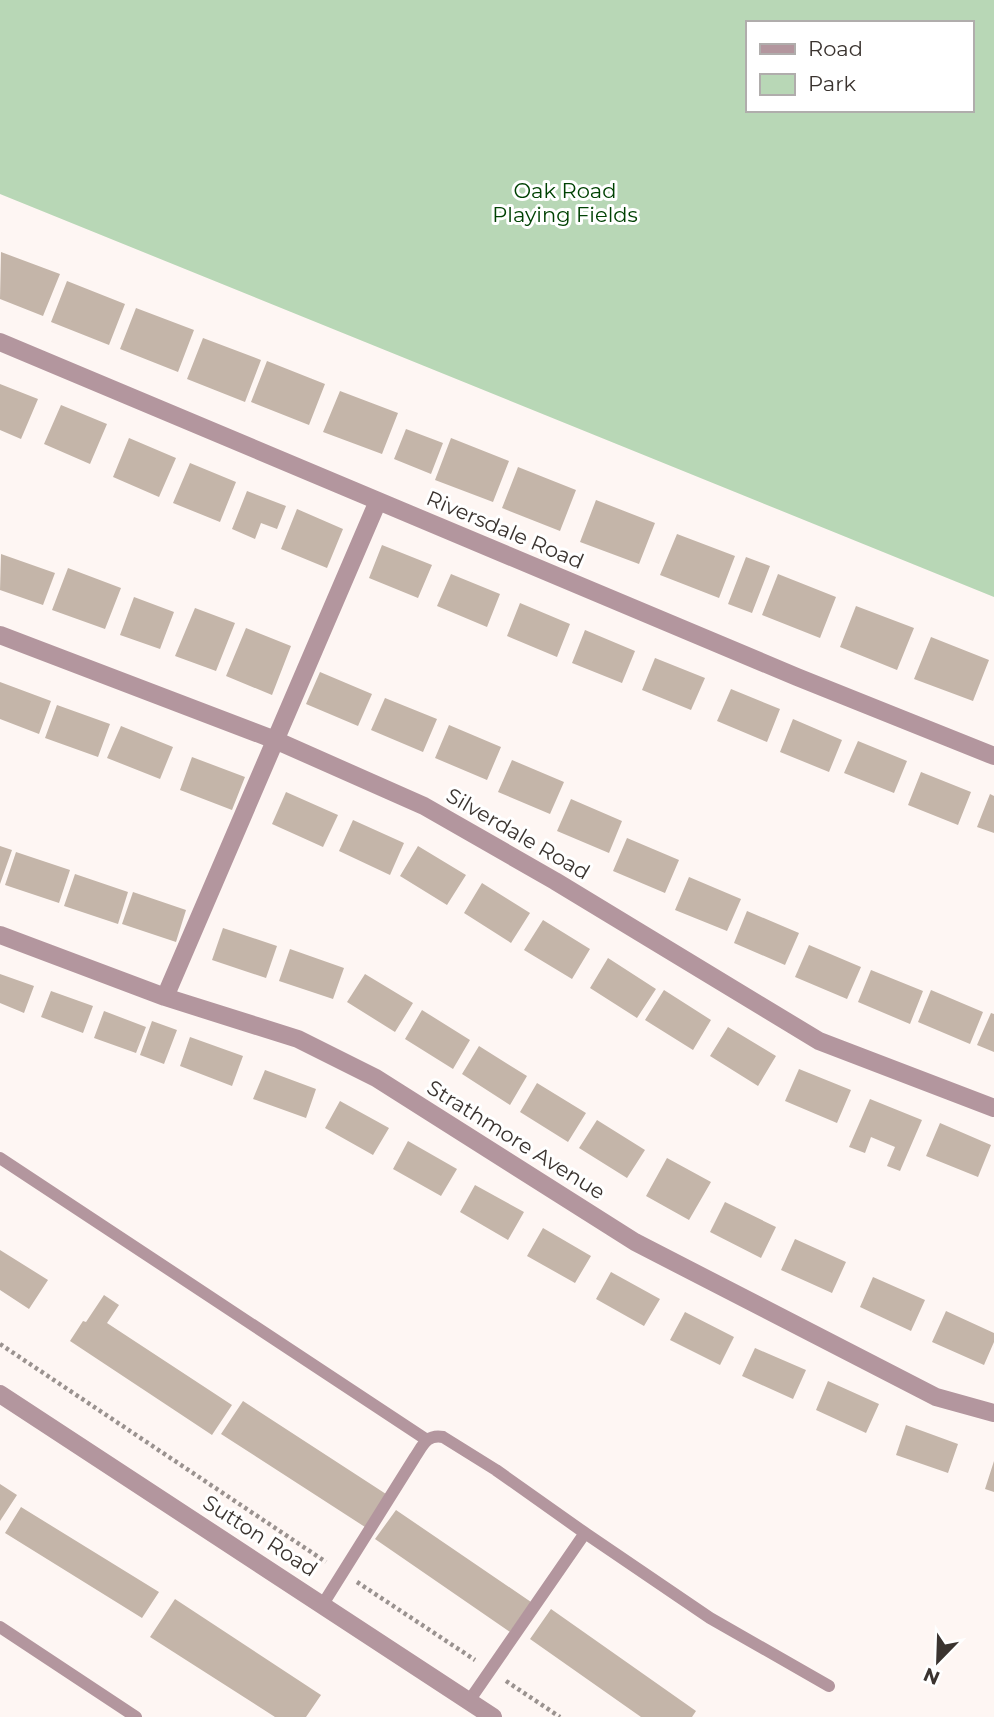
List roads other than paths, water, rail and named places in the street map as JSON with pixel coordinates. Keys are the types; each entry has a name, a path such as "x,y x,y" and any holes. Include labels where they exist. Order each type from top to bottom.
{"street":[{"name":"Riversdale Road","path":"0,342 784,671 994,756"},
{"path":"165,997 378,501"},
{"name":"Silverdale Road","path":"0,635 275,740 425,806 555,881 818,1041 994,1108"},
{"name":"Strathmore Avenue","path":"0,935 165,997 298,1039 376,1078 635,1242 936,1397 994,1413"},
{"name":"Sutton Road","path":"0,1394 493,1717"}],"lane":[{"path":"0,1158 427,1440"},
{"path":"323,1604 427,1440 434,1435 443,1437 496,1470 710,1618 829,1686"},
{"path":"469,1701 585,1533"},
{"path":"0,1627 136,1717"}],"park label":[{"name":"Oak Road Playing Fields","path":"565,203"}]}
